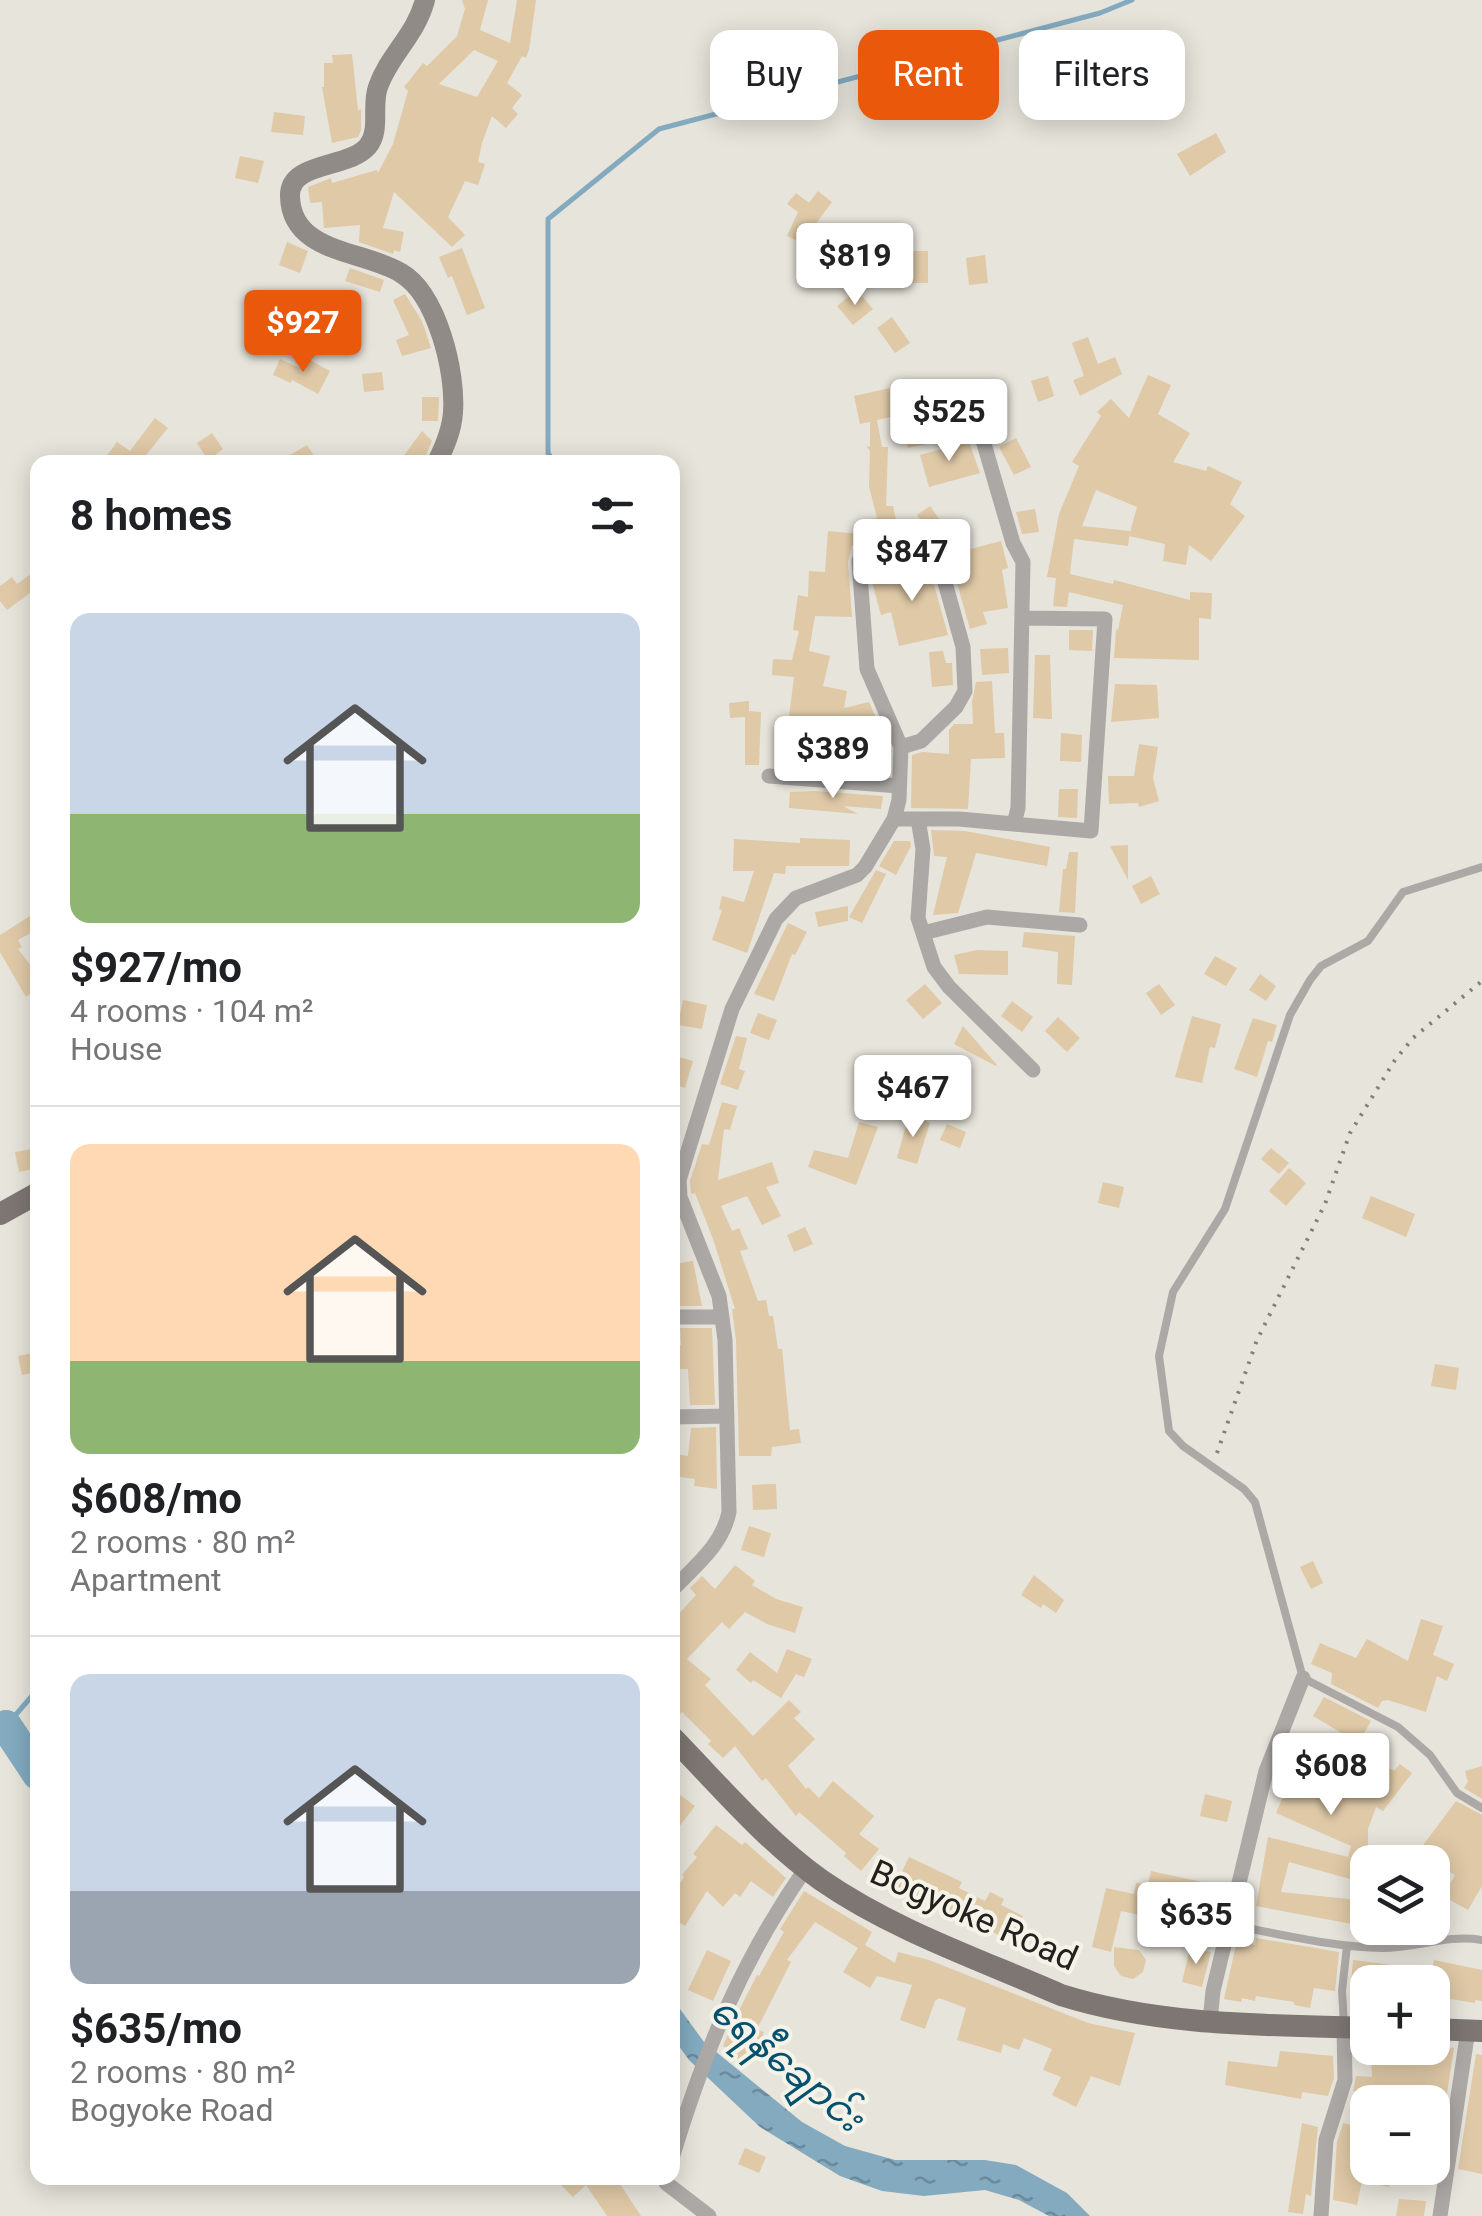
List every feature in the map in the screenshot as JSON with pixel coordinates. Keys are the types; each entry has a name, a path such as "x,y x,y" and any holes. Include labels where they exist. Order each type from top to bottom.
{"main road":[{"path":"0,1214 30,1197"},
{"name":"Bogyoke Road","path":"680,1745 806,1868 878,1914 1061,1995 1124,2011 1210,2021 1350,2028"},
{"path":"1450,2030 1475,2031"}],"street":[{"path":"425,0 411,35 377,88 374,136 368,146 345,162 306,170 298,176 290,196 294,212 312,238 402,273 421,292 448,357 453,394 450,429 440,455"},
{"path":"975,413 1013,543 1023,562 1018,808 1014,824"},
{"path":"901,746 921,741 956,707 966,691 962,647 938,554"},
{"path":"680,1197 683,1160 732,1009 776,919 796,898 857,875 866,867 894,819 901,746 867,669 859,561"},
{"path":"894,819 1091,831 1105,618 1022,618"},
{"path":"769,776 899,786"},
{"path":"918,819 923,849 918,918 934,967 1032,1070"},
{"path":"923,933 987,917 1080,924"},
{"path":"680,1216 708,1262 722,1317 726,1416 726,1525 713,1548 680,1582"},
{"path":"680,1317 722,1317"},
{"path":"680,1417 726,1416"},
{"path":"1210,2021 1213,1991 1266,1771 1303,1678"},
{"path":"680,2132 698,2072 746,1962 806,1868"},
{"path":"1440,2216 1475,2031"},
{"path":"1321,2216 1326,2140 1350,2059"},
{"path":"669,2185 709,2216"}],"lane":[{"path":"1482,868 1403,892 1368,941 1321,966 1290,1015 1225,1209 1173,1292 1160,1356 1169,1430 1183,1446 1255,1502 1303,1678 1398,1727 1430,1755 1457,1793 1482,1808"},
{"path":"1230,1925 1348,1946 1387,1948 1450,1937 1482,1940"},
{"path":"1348,1946 1342,1992 1350,2013"}],"path":[{"path":"1212,1467 1257,1340 1325,1204 1350,1133 1413,1038 1482,981"}],"water":[{"path":"680,2009 704,2042 802,2122 845,2146 895,2160 985,2160 1016,2165 1067,2193 1090,2216 1049,2216 1019,2200 985,2190 924,2196 882,2191 840,2176 760,2127 680,2048"}],"building":[{"path":"462,0 488,0 480,30 510,43 517,0 536,0 529,50 507,83 522,95 512,108 518,114 506,128 492,116 478,162 485,164 478,185 465,181 448,217 465,235 452,247 394,192 383,228 404,232 400,252 394,250 393,254 359,242 360,225 324,228 322,202 310,203 308,187 331,178 332,183 377,170 378,173 393,144 408,91 404,87 423,63 427,66 457,36 465,9","holes":["474,50 498,61 477,97 439,84"]},
{"path":"352,54 361,130 358,137 332,143 322,87 324,63 333,63 332,55"},
{"path":"274,112 305,116 303,135 271,132"},
{"path":"1216,133 1226,152 1190,176 1177,154"},
{"path":"240,156 264,161 258,183 235,178"},
{"path":"818,191 832,202 812,229 818,231 811,247 787,236 798,212 787,204 796,193 809,203"},
{"path":"287,242 308,251 300,273 279,265"},
{"path":"462,248 485,308 467,315 452,276 448,278 439,257"},
{"path":"868,249 891,274 877,288 857,268 862,263 857,259"},
{"path":"911,251 928,251 928,283 911,283"},
{"path":"985,255 988,283 969,285 966,258"},
{"path":"350,268 384,280 380,292 345,281"},
{"path":"857,290 873,309 853,325 837,306"},
{"path":"405,294 422,321 431,348 402,356 396,340 409,335 393,300"},
{"path":"892,317 910,343 895,353 877,328"},
{"path":"1088,337 1098,364 1115,357 1122,374 1080,396 1073,380 1084,376 1072,343"},
{"path":"280,359 302,369 308,359 330,371 318,394 273,375"},
{"path":"382,372 384,390 364,392 362,374"},
{"path":"1148,375 1171,385 1158,414 1190,433 1173,462 1206,471 1208,466 1242,482 1230,504 1245,516 1211,561 1189,545 1186,565 1163,561 1165,544 1129,536 1128,546 1074,539 1070,574 1113,584 1114,580 1190,600 1190,592 1212,593 1211,619 1199,618 1199,660 1114,658 1123,605 1069,592 1067,607 1053,606 1056,578 1047,577 1059,514 1079,466 1072,462 1101,416 1097,412 1111,399 1129,418","holes":["1096,490 1137,507 1130,534 1082,526"]},
{"path":"1048,376 1054,396 1038,402 1031,381"},
{"path":"908,384 915,402 919,400 930,443 908,448 900,415 877,420 882,447 888,447 886,506 893,506 899,534 852,545 848,562 852,617 815,616 809,651 830,656 823,686 847,691 844,708 869,702 889,748 889,774 819,769 820,762 793,755 799,726 788,725 794,677 772,675 773,659 792,660 799,631 793,630 798,595 808,597 809,571 825,572 828,531 860,534 857,521 877,518 869,486 870,451 866,446 870,447 870,422 860,424 854,396"},
{"path":"422,397 439,397 438,421 422,421"},
{"path":"155,418 168,428 146,455 107,455 117,442 130,451"},
{"path":"422,431 432,441 426,455 404,455"},
{"path":"212,433 223,449 215,455 205,455 197,443"},
{"path":"1016,438 1031,467 1014,475 999,447"},
{"path":"969,442 980,473 929,487 920,455"},
{"path":"307,445 313,455 290,455"},
{"path":"930,506 944,526 927,529 917,515"},
{"path":"1035,509 1039,532 1022,534 1016,512"},
{"path":"1001,541 1008,568 1002,570 1008,608 983,612 987,624 970,629 948,551"},
{"path":"926,556 948,635 899,646 891,612 881,615 872,582 916,571 913,559"},
{"path":"30,575 30,593 7,610 0,601 0,586 12,577 17,584"},
{"path":"1069,630 1093,630 1092,651 1069,650"},
{"path":"1008,648 1009,673 982,675 980,649"},
{"path":"943,651 946,663 952,663 953,685 932,687 929,652"},
{"path":"1035,655 1050,655 1052,719 1033,718"},
{"path":"992,681 995,733 1004,733 1005,758 971,759 968,809 911,808 912,755 949,754 949,730 954,724 973,724 976,682"},
{"path":"1115,684 1157,685 1159,718 1111,722"},
{"path":"749,701 749,711 761,712 759,765 745,765 745,717 730,718 729,703"},
{"path":"1061,733 1082,735 1081,762 1060,761"},
{"path":"1139,744 1158,747 1153,778 1159,801 1139,807 1138,803 1109,804 1108,776 1134,776"},
{"path":"1059,789 1078,789 1077,818 1058,817"},
{"path":"790,792 883,796 881,809 843,806 858,814 789,808"},
{"path":"931,830 965,831 1050,847 1047,866 976,853 958,913 933,915 947,857 934,856"},
{"path":"800,838 850,840 849,866 786,866 785,874 774,873 747,953 712,940 722,910 722,896 744,902 754,871 733,871 734,839 800,843"},
{"path":"894,841 910,841 911,846 896,875 879,866"},
{"path":"1128,845 1128,880 1110,846"},
{"path":"1069,852 1078,852 1075,913 1059,912 1063,869"},
{"path":"876,870 886,874 862,923 849,917"},
{"path":"1151,876 1160,894 1141,904 1132,886"},
{"path":"848,906 848,921 818,927 815,912"},
{"path":"30,916 30,933 18,940 22,947 18,949 30,965 30,994 26,997 0,952 0,935"},
{"path":"788,923 807,932 795,955 792,954 774,1001 754,994"},
{"path":"1024,932 1075,936 1072,985 1057,984 1058,952 1022,947"},
{"path":"977,950 1008,951 1008,975 959,974 954,955"},
{"path":"1215,956 1237,968 1226,986 1204,974"},
{"path":"1260,974 1276,986 1266,1001 1249,990"},
{"path":"925,984 942,1003 923,1019 906,1000"},
{"path":"1159,984 1175,1005 1161,1015 1146,993"},
{"path":"683,1000 707,1005 702,1029 680,1025"},
{"path":"1012,1001 1033,1017 1022,1032 1001,1016"},
{"path":"758,1013 777,1020 769,1040 750,1033"},
{"path":"1192,1016 1221,1024 1215,1048 1210,1047 1202,1083 1175,1077"},
{"path":"1058,1017 1080,1038 1067,1052 1045,1031"},
{"path":"1253,1018 1277,1025 1257,1077 1234,1069"},
{"path":"963,1026 997,1065 996,1066 954,1044"},
{"path":"736,1036 747,1038 739,1069 745,1071 738,1090 720,1084"},
{"path":"680,1057 693,1061 685,1088 680,1086"},
{"path":"858,1066 886,1071 883,1088 855,1083"},
{"path":"722,1102 737,1106 730,1130 724,1129 718,1180 772,1162 779,1183 766,1187 781,1216 762,1225 747,1196 721,1206 732,1231 739,1228 748,1249 740,1251 758,1301 766,1300 769,1316 773,1316 778,1349 782,1349 790,1430 799,1429 801,1443 772,1447 771,1456 739,1456 735,1309 713,1239 695,1193 691,1194 690,1181 702,1144 709,1145"},
{"path":"909,1115 930,1123 917,1164 897,1158"},
{"path":"859,1122 878,1127 856,1185 808,1167 814,1150 848,1158"},
{"path":"947,1124 966,1132 960,1148 940,1140"},
{"path":"1271,1148 1289,1163 1279,1174 1261,1159"},
{"path":"30,1149 30,1170 19,1172 15,1152"},
{"path":"1289,1168 1306,1183 1286,1206 1269,1191"},
{"path":"1103,1182 1124,1187 1119,1208 1098,1203"},
{"path":"1371,1196 1415,1214 1406,1237 1362,1218"},
{"path":"805,1227 813,1244 794,1252 787,1235"},
{"path":"693,1261 702,1306 680,1306 680,1263"},
{"path":"680,1328 712,1328 715,1405 690,1405 688,1369 680,1369"},
{"path":"30,1354 30,1374 22,1375 18,1356"},
{"path":"1435,1364 1459,1368 1456,1390 1431,1386"},
{"path":"716,1427 717,1489 694,1486 695,1479 680,1477 680,1455 688,1456 691,1428"},
{"path":"776,1484 777,1509 753,1510 752,1485"},
{"path":"749,1526 771,1533 764,1557 741,1550"},
{"path":"1313,1561 1323,1583 1311,1589 1300,1567"},
{"path":"735,1565 755,1581 752,1585 776,1599 803,1607 795,1633 745,1612 729,1629 722,1622 687,1659 711,1679 705,1685 753,1736 789,1700 801,1712 794,1718 815,1739 788,1766 806,1789 819,1798 833,1781 874,1816 859,1834 879,1849 861,1871 799,1812 796,1816 735,1746 723,1758 708,1744 711,1741 680,1714 680,1613 696,1595 690,1588 702,1576 715,1589"},
{"path":"1034,1575 1064,1600 1056,1613 1021,1595"},
{"path":"1421,1619 1443,1626 1433,1655 1454,1664 1447,1681 1437,1676 1426,1712 1388,1700 1378,1708 1331,1684 1332,1673 1311,1664 1320,1643 1356,1658 1367,1639 1408,1661"},
{"path":"787,1649 812,1659 804,1677 796,1674 781,1698 753,1680 751,1683 736,1670 750,1652 777,1673"},
{"path":"1324,1697 1371,1721 1356,1747 1394,1771 1400,1764 1412,1773 1383,1811 1376,1807 1368,1829 1368,1845 1350,1846 1276,1813 1294,1771 1282,1766 1290,1748 1323,1762 1340,1732 1313,1716"},
{"path":"1482,1766 1482,1799 1464,1788 1468,1782 1465,1771"},
{"path":"1205,1794 1232,1801 1227,1822 1200,1816"},
{"path":"680,1795 695,1806 680,1826"},
{"path":"1456,1801 1482,1815 1482,1886 1468,1910 1450,1900 1450,1884 1455,1875 1450,1872 1450,1845 1423,1845"},
{"path":"716,1825 742,1845 745,1842 786,1878 773,1897 751,1881 740,1897 735,1893 723,1907 707,1891 685,1926 680,1923 680,1883 697,1857 693,1854"},
{"path":"1268,1837 1348,1857 1350,1850 1350,1879 1289,1862 1281,1892 1350,1899 1350,1924 1256,1906"},
{"path":"909,1857 962,1882 959,1888 985,1901 990,1892 1004,1899 1001,1905 1023,1916 1010,1940 894,1888"},
{"path":"1151,1871 1216,1885 1206,1929 1121,1911 1111,1952 1092,1947 1106,1888 1134,1894 1136,1883 1148,1885"},
{"path":"804,1891 872,1932 865,1945 895,1963 898,1952 929,1960 1088,2023 1135,2033 1120,2086 1091,2076 1076,2107 1052,2095 1061,2077 1043,2070 1052,2049 1024,2038 1019,2050 1003,2044 1001,2053 957,2040 966,2008 939,1998 925,2029 900,2020 912,1985 877,1976 870,1988 843,1972 858,1948 815,1922 787,1960 791,1962 757,2029 764,2032 750,2065 729,2056 732,2050 723,2046 734,2020"},
{"path":"1256,1938 1339,1952 1335,1991 1314,1988 1310,2008 1256,1996 1255,2001 1224,1999 1237,1940 1255,1945"},
{"path":"1114,1947 1139,1950 1146,1960 1143,1972 1133,1979 1121,1976 1114,1966"},
{"path":"1190,1948 1211,1952 1202,1987 1182,1982"},
{"path":"707,1950 731,1961 713,2001 688,1990"},
{"path":"1353,1960 1392,1965 1353,1965"},
{"path":"1434,1960 1482,1970 1482,2001 1450,1999 1450,1965 1433,1965"},
{"path":"1450,2047 1454,2048 1448,2085 1354,2085 1356,2076 1372,2077 1372,2065 1450,2065"},
{"path":"1280,2051 1333,2056 1334,2078 1328,2096 1302,2092 1301,2099 1225,2085 1228,2061 1277,2067"},
{"path":"1476,2054 1482,2055 1482,2174 1458,2169"},
{"path":"1302,2123 1318,2127 1311,2196 1306,2194 1303,2214 1288,2212"},
{"path":"1343,2123 1350,2125 1350,2185 1361,2185 1357,2205 1333,2200 1337,2142"},
{"path":"745,2148 766,2157 759,2173 738,2164"},
{"path":"561,2185 586,2185 573,2197"},
{"path":"586,2185 621,2185 641,2216 607,2216"},
{"path":"1399,2199 1426,2201 1424,2216 1396,2216"}],"waterway":[{"path":"549,455 548,219 659,129 1100,13 1132,0"},
{"path":"0,1725 6,1726 30,1698"},
{"name":"ရေနီချောင်း","path":"6,1726 30,1762"}]}
